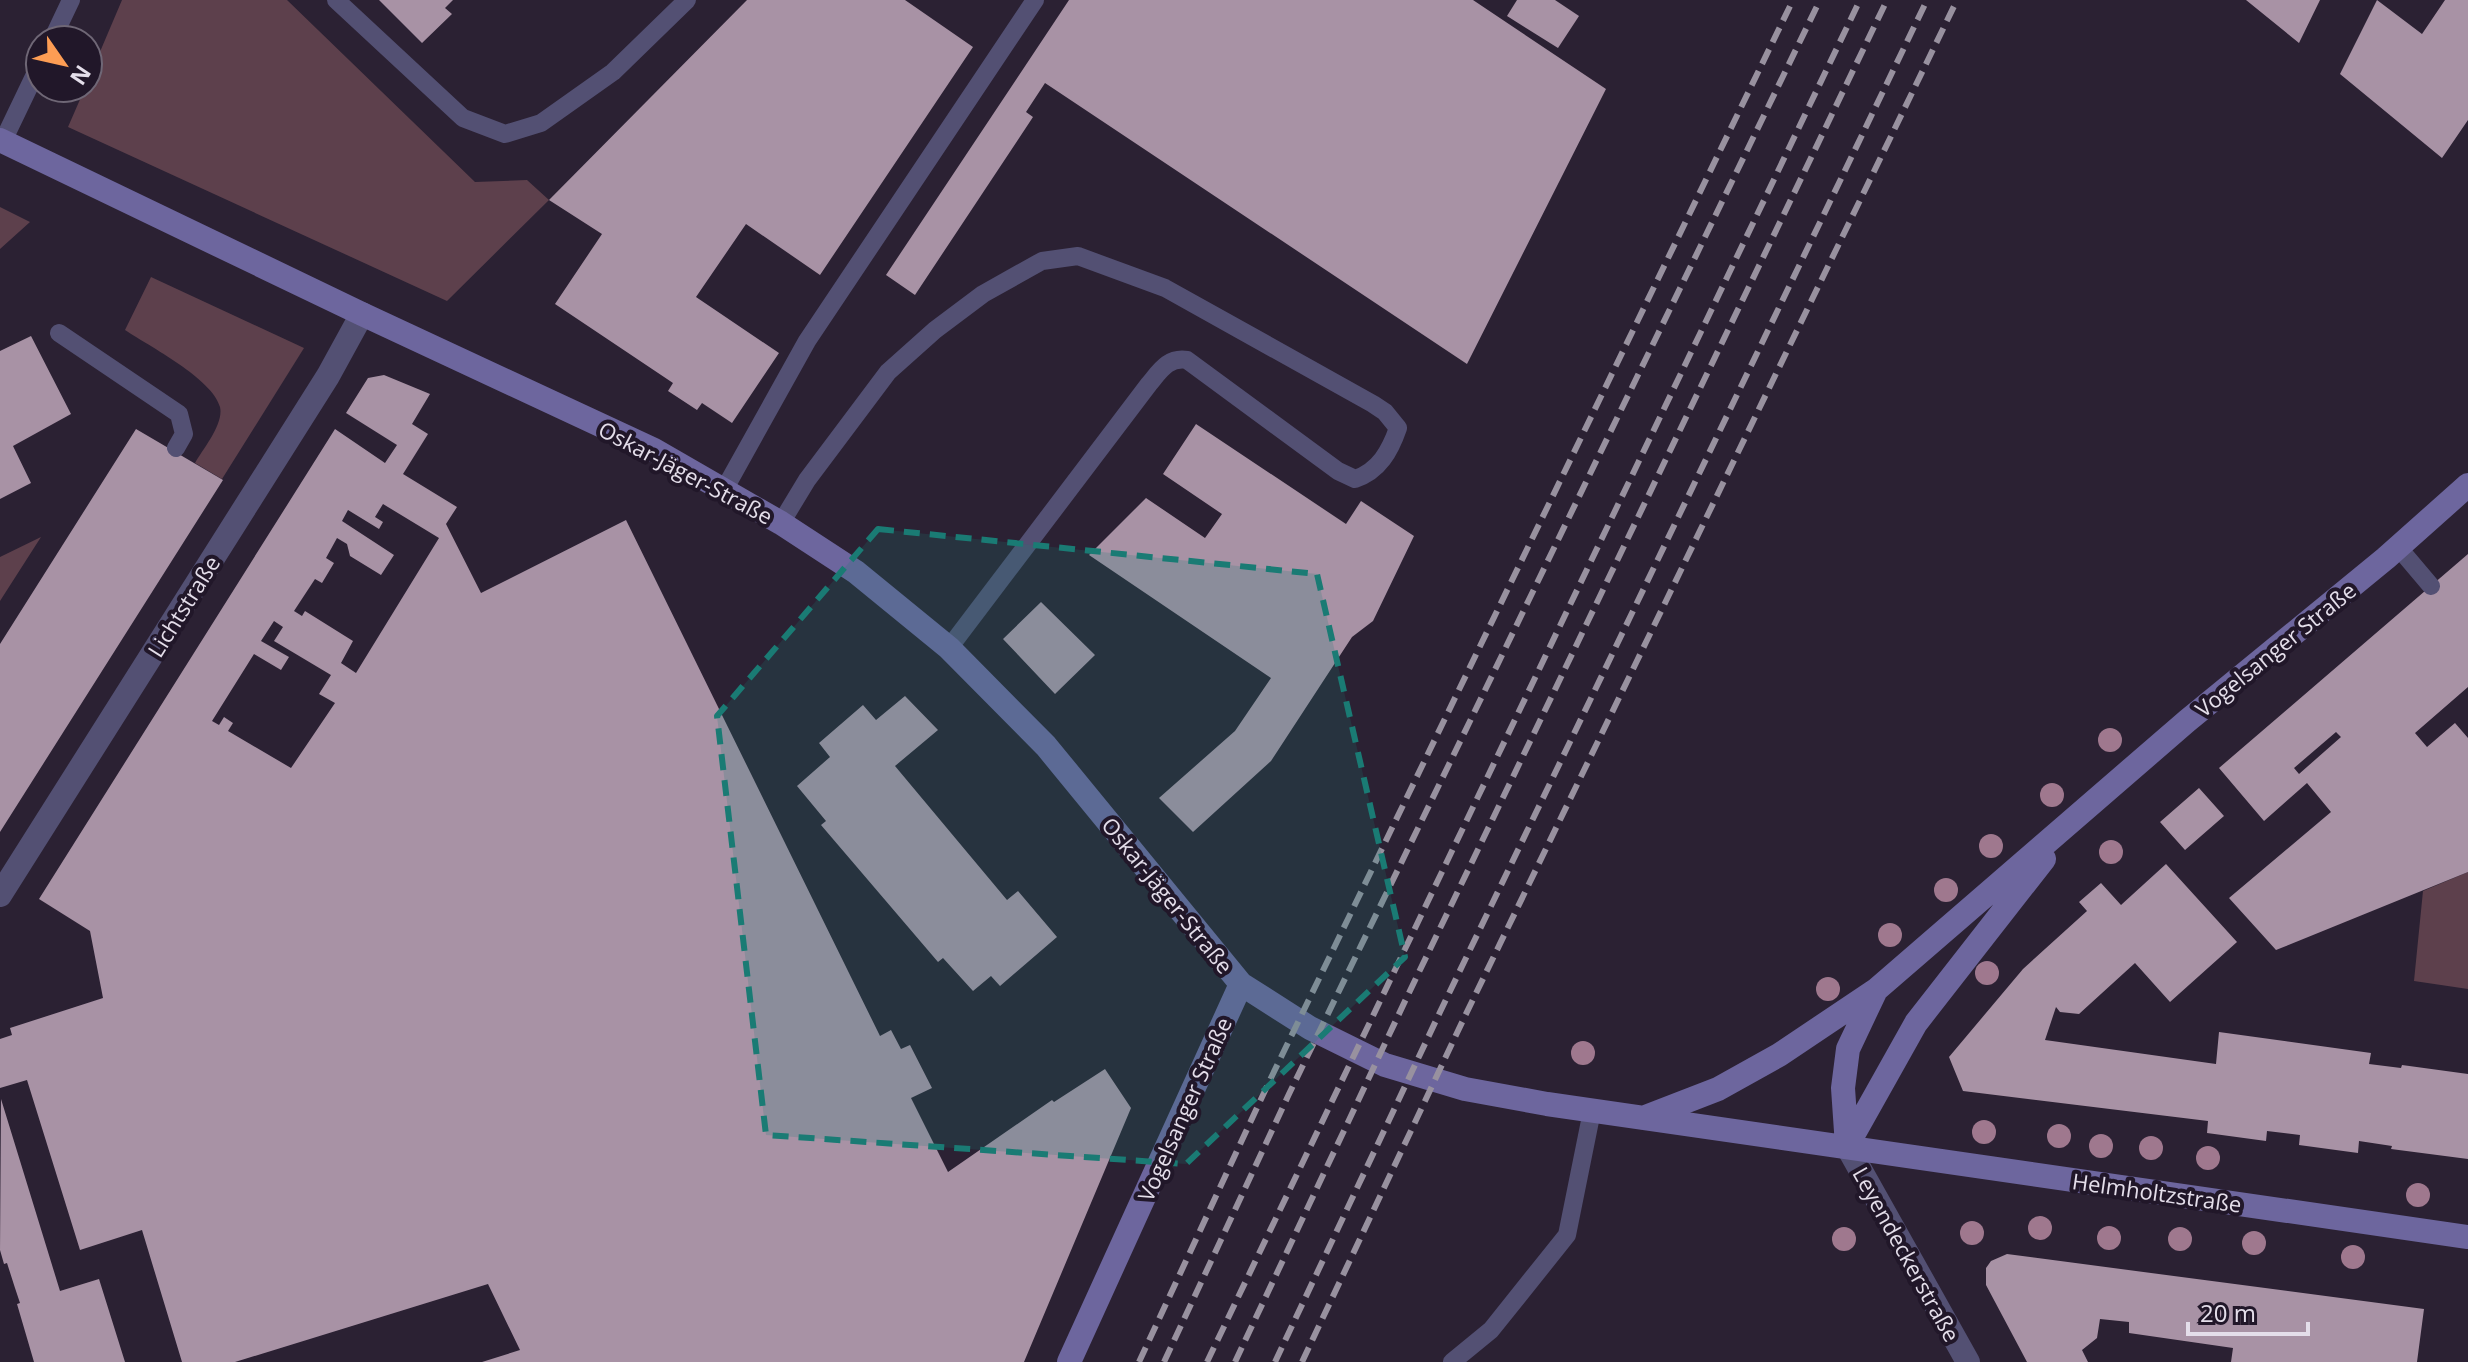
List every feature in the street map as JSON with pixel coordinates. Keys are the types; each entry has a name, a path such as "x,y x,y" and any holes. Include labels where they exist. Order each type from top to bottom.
{"street":[{"name":"Oskar-Jäger-Straße","path":"2,140 362,314 654,450 781,523 856,572 949,648 1046,746 1241,984"},
{"name":"Lichtstraße","path":"0,895 328,376 362,314"},
{"name":"Vogelsanger Straße","path":"1641,1119 1743,1076 1785,1052 1876,990 2187,721 2398,547 2468,485"},
{"name":"Vogelsanger Straße","path":"1847,1146 1916,1023 2082,813"},
{"name":"Vogelsanger Straße","path":"1069,1362 1241,984"},
{"path":"1241,984 1310,1028 1385,1065 1465,1089 1641,1119 1847,1146"},
{"name":"Vogelsanger Straße","path":"1847,1146 1843,1088 1848,1049 1876,990"},
{"name":"Helmholtzstraße","path":"1847,1146 2468,1237"},
{"name":"Leyendeckerstraße","path":"1847,1146 1968,1362"}],"lane":[{"path":"60,24 71,0"},
{"path":"336,0 463,118 505,134 541,123 613,72 687,0"},
{"path":"724,490 807,341 1035,0"},
{"path":"2,140 24,96"},
{"path":"781,523 807,480 888,372 935,330 983,294 1042,261 1078,256 1165,288 1373,404 1385,412 1398,428 1382,460 1370,474 1355,479 1338,471 1187,360 1176,359 1149,384 949,648"},
{"path":"59,333 179,414 184,434 176,448"},
{"path":"2398,547 2431,586"},
{"path":"1452,1362 1491,1330 1567,1235 1592,1111"}],"highlighted area":[{"path":"878,529 1317,574 1405,957 1186,1164 766,1135 717,716"}],"shaded area":[{"path":"122,0 287,0 475,182 527,180 549,200 447,301 68,127 78,104 104,104 104,42"},
{"path":"0,207 30,222 0,249"},
{"path":"151,277 304,348 222,479 195,463 219,421 220,407 215,396 193,375 125,330"},
{"path":"41,537 0,601 0,557"},
{"path":"2468,872 2468,989 2414,981 2423,891"}],"building":[{"path":"379,0 453,0 445,8 452,14 422,43"},
{"path":"747,0 905,0 973,47 820,275 746,224 696,297 779,353 732,423 702,403 697,410 668,391 673,383 555,304 602,234 549,200"},
{"path":"1069,0 1473,0 1606,89 1467,364 1045,83 1026,112 1033,117 915,295 886,275"},
{"path":"1517,0 1555,0 1579,16 1558,48 1507,16"},
{"path":"2246,0 2320,0 2299,43"},
{"path":"2377,0 2422,34 2445,0 2468,0 2468,120 2442,158 2340,74"},
{"path":"31,336 71,414 13,446 31,483 0,499 0,351"},
{"path":"384,375 430,394 412,424 428,434 403,474 457,507 446,524 481,593 626,520 880,1036 891,1030 901,1049 910,1045 932,1088 911,1098 948,1172 1052,1100 1054,1102 1105,1069 1131,1108 1024,1362 482,1362 520,1350 488,1284 235,1362 182,1362 142,1230 80,1250 27,1080 0,1088 0,1039 12,1035 10,1028 103,998 90,931 39,899 335,429 385,463 397,445 346,413 368,378","holes":["383,504 439,538 356,673 341,663 353,641 305,611 302,616 294,611 315,579 322,583 334,563 326,558 337,538 347,544 350,556 381,575 394,555 342,521 348,510 379,529 383,522 375,517","274,621 283,627 274,641 331,675 319,694 335,703 291,768 228,731 233,723 224,717 219,725 212,721 254,654 281,670 289,657 261,641"]},
{"path":"1196,424 1346,524 1361,501 1414,536 1373,621 1352,637 1271,761 1193,832 1159,798 1235,731 1271,678 1089,555 1146,498 1205,538 1222,514 1163,474"},
{"path":"136,429 223,480 0,832 0,644"},
{"path":"2468,554 2468,687 2415,733 2427,747 2455,723 2468,738 2468,872 2276,950 2229,898 2331,812 2307,783 2264,821 2219,768","holes":["2336,732 2341,737 2299,774 2294,768"]},
{"path":"1041,602 1095,655 1055,694 1003,639"},
{"path":"905,696 938,730 895,766 1007,900 1018,891 1057,937 1000,986 991,976 973,991 943,958 938,962 821,825 826,821 797,786 830,757 819,743 863,705 876,720"},
{"path":"2199,788 2224,816 2185,850 2160,822"},
{"path":"2166,864 2237,942 2170,1002 2135,963 2079,1014 2060,1012 2056,1007 2045,1040 2216,1064 2219,1032 2371,1053 2369,1064 2468,1074 2468,1159 2391,1149 2392,1146 2359,1141 2358,1153 2299,1145 2300,1135 2267,1131 2266,1141 2207,1133 2208,1121 1963,1091 1949,1057 2023,969 2087,911 2079,902 2101,883 2121,905"},
{"path":"1,1099 60,1291 99,1279 125,1362 34,1362 17,1304 20,1303 0,1250"},
{"path":"2007,1254 2424,1309 2417,1362 2231,1362 2233,1348 2129,1333 2129,1322 2100,1319 2097,1338 2082,1350 2088,1362 2027,1362 1986,1285 1986,1268 1991,1261"}],"railway":[{"path":"1139,1362 1269,1082 1793,0"},
{"path":"1164,1362 1289,1094 1820,0"},
{"path":"1207,1362 1860,0"},
{"path":"1235,1362 1406,999 1887,0"},
{"path":"1275,1362 1927,0"},
{"path":"1302,1362 1465,1016 1957,0"}]}
